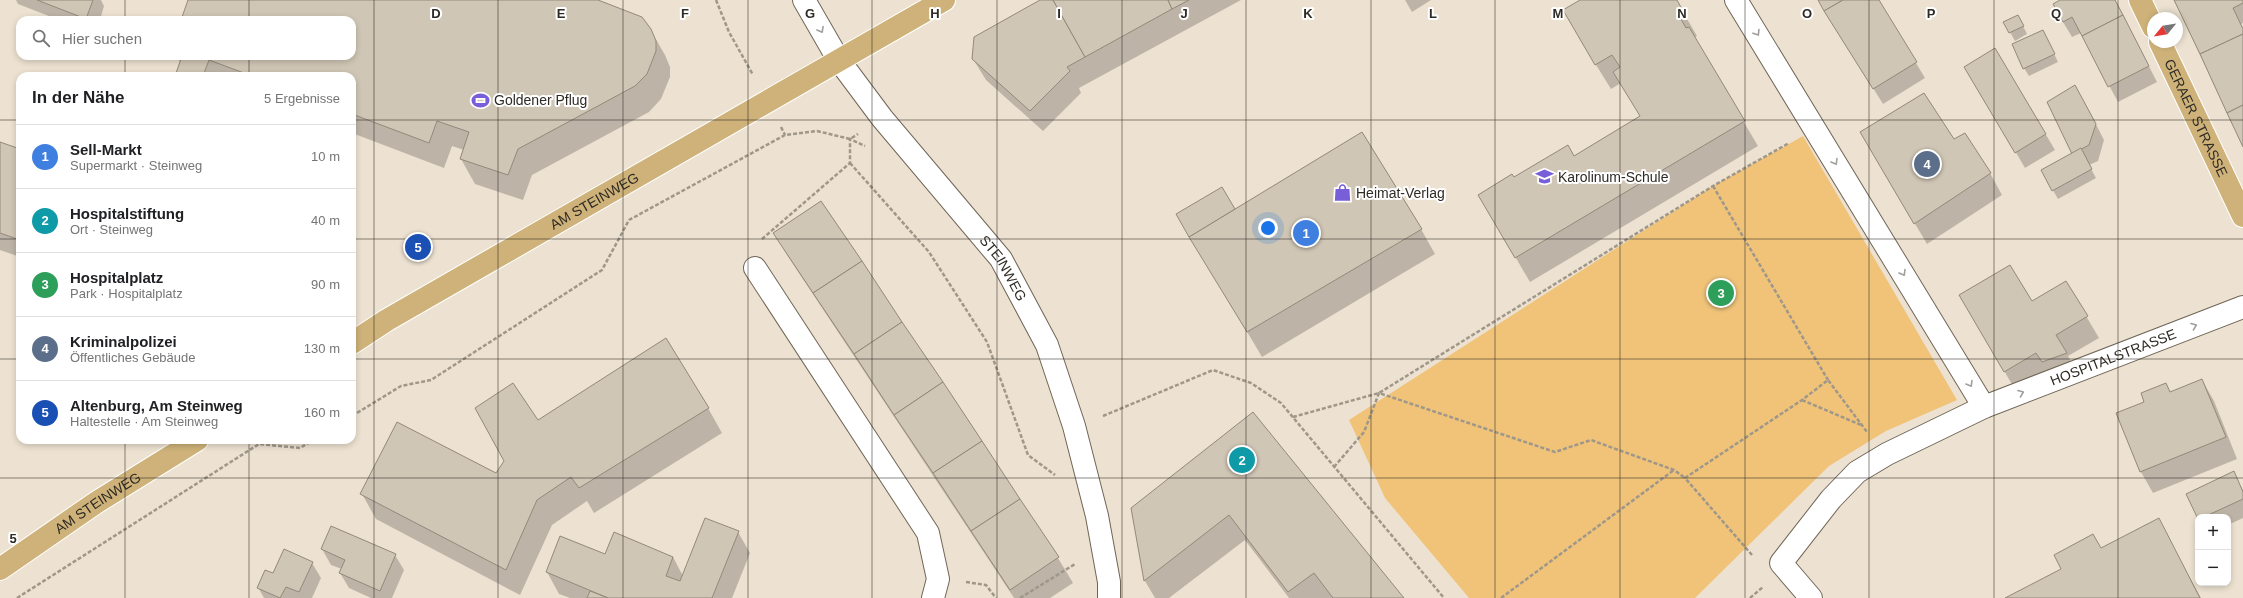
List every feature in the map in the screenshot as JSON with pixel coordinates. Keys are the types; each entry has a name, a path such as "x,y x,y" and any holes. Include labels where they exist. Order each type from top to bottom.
{"main road":[{"name":"AM STEINWEG","path":"356,340 387,320 944,0"},
{"path":"2140,0 2147,15"},
{"name":"GERAER STRASSE","path":"2163,48 2243,216"},
{"name":"AM STEINWEG","path":"0,569 97,502 191,444"}],"street":[{"name":"STEINWEG","path":"804,0 838,60 882,118 1001,259 1047,345 1074,426 1098,516 1109,582 1109,598"},
{"path":"1736,0 1984,407"},
{"path":"755,268 928,533 936,588"},
{"name":"HOSPITALSTRASSE","path":"1811,598 1781,563 1831,498 1857,472 1887,454 1984,407 2243,307"}],"path":[{"path":"716,0 729,32 785,135"},
{"path":"356,414 401,386 431,380 602,270 629,220 785,135 817,131 850,139 882,118"},
{"path":"1293,417 1379,393 1713,186 1815,128"},
{"path":"850,139 850,163 929,252 987,342 1028,455 1057,477"},
{"path":"755,268 761,240 850,163"},
{"path":"1713,186 1828,380 1862,426 1887,454"},
{"path":"1074,426 1213,370 1251,383 1281,403 1444,598"},
{"path":"1685,478 1802,400 1828,380"},
{"path":"1334,467 1364,432 1379,393"},
{"path":"1379,393 1555,452 1591,440 1674,470 1685,478 1757,561"},
{"path":"1802,400 1862,426"},
{"path":"17,598 259,444 300,448 306,444"},
{"path":"1501,598 1674,470"},
{"path":"1020,598 1081,560 1104,553"},
{"path":"936,588 986,585 996,598"}],"shaded area":[{"path":"1803,136 1957,400 1886,431 1829,466 1695,598 1469,598 1385,498 1349,420 1713,186"}],"building":[{"path":"37,0 93,0 87,16 78,16"},
{"name":"Goldener Pflug","path":"188,0 598,0 642,17 651,29 656,41 656,51 647,74 635,86 518,149 508,175 460,159 469,132 437,121 429,143 356,116 356,72 241,72 209,60 356,60 356,16 182,16"},
{"path":"1040,0 1053,0 1085,57 1067,67 1070,71 1030,111 972,59 974,37"},
{"path":"1053,0 1168,0 1172,9 1085,57"},
{"path":"1168,0 1189,0 1172,9"},
{"path":"1580,0 1677,0 1683,11 1678,14 1686,28 1689,27 1745,121 1515,258 1478,195 1512,174 1514,177 1568,145 1574,156 1640,116 1613,72 1620,67 1612,55 1595,65 1563,10"},
{"path":"1818,0 1843,0 1824,11"},
{"path":"1843,0 1879,0 1917,62 1873,89 1824,11"},
{"path":"2060,0 2115,0 2123,15 2082,36 2072,17 2063,22 2053,4"},
{"path":"2174,0 2243,0 2243,3 2233,8 2243,29 2243,34 2200,54 2183,19 2183,12 2180,12"},
{"path":"2018,15 2024,26 2009,33 2003,22"},
{"path":"2123,15 2149,66 2108,87 2082,36"},
{"path":"2043,30 2055,54 2023,69 2012,44"},
{"path":"2243,34 2243,105 2227,113 2200,54"},
{"path":"1995,48 2046,134 2015,153 1964,67"},
{"name":"Goldener Pflug","path":"181,60 209,60 204,72 176,72"},
{"path":"2075,85 2096,124 2089,145 2072,154 2047,102"},
{"path":"1924,93 1954,139 1965,133 1991,173 1914,224 1860,132"},
{"path":"2243,105 2243,147 2227,113"},
{"path":"1362,132 1422,229 1247,332 1189,237"},
{"path":"0,142 16,148 16,239 0,233"},
{"path":"2081,148 2092,169 2052,191 2041,170"},
{"path":"1222,187 1235,209 1189,237 1176,214"},
{"path":"821,201 862,261 813,293 773,233"},
{"path":"862,261 902,322 854,354 813,293"},
{"path":"2010,265 2032,301 2066,281 2088,316 2056,335 2067,353 2042,362 2036,353 2004,372 1959,295"},
{"path":"902,322 943,382 894,415 854,354"},
{"path":"666,338 709,408 579,488 571,477 537,500 506,570 360,494 397,422 496,473 504,461 475,408 513,383 538,420"},
{"path":"2202,379 2226,437 2140,472 2116,413 2144,402 2141,393 2166,383 2170,392"},
{"path":"943,382 982,441 933,473 894,415"},
{"path":"1253,412 1404,598 1333,598 1314,573 1288,592 1229,515 1144,581 1131,508"},
{"path":"982,441 1020,499 971,531 933,473"},
{"path":"2234,471 2243,492 2243,499 2210,514 2196,514 2186,494"},
{"path":"1020,499 1059,557 1010,590 971,531"},
{"path":"705,518 739,531 712,598 608,598 546,572 560,536 605,554 614,532 673,557 666,576 680,581"},
{"path":"2159,518 2200,598 2005,598 2061,569 2054,555 2093,534 2101,548"},
{"path":"331,526 396,554 380,591 339,573 345,560 321,549"},
{"path":"284,549 313,562 299,592 286,587 280,598 257,588 265,570 273,573"},
{"path":"590,591 608,598 587,598"}],"place":[{"name":"Goldener Pflug","path":"481,100"},
{"name":"Kriminalpolizei","path":"1927,164"},
{"name":"Karolinum-Schule","path":"1545,177"},
{"name":"Heimat-Verlag","path":"1343,193"},
{"name":"Sell-Markt","path":"1306,233"},
{"name":"Altenburg, Am Steinweg","path":"418,247"},
{"name":"Hospitalplatz","path":"1721,293"},
{"name":"Hospitalstiftung","path":"1242,460"}]}
